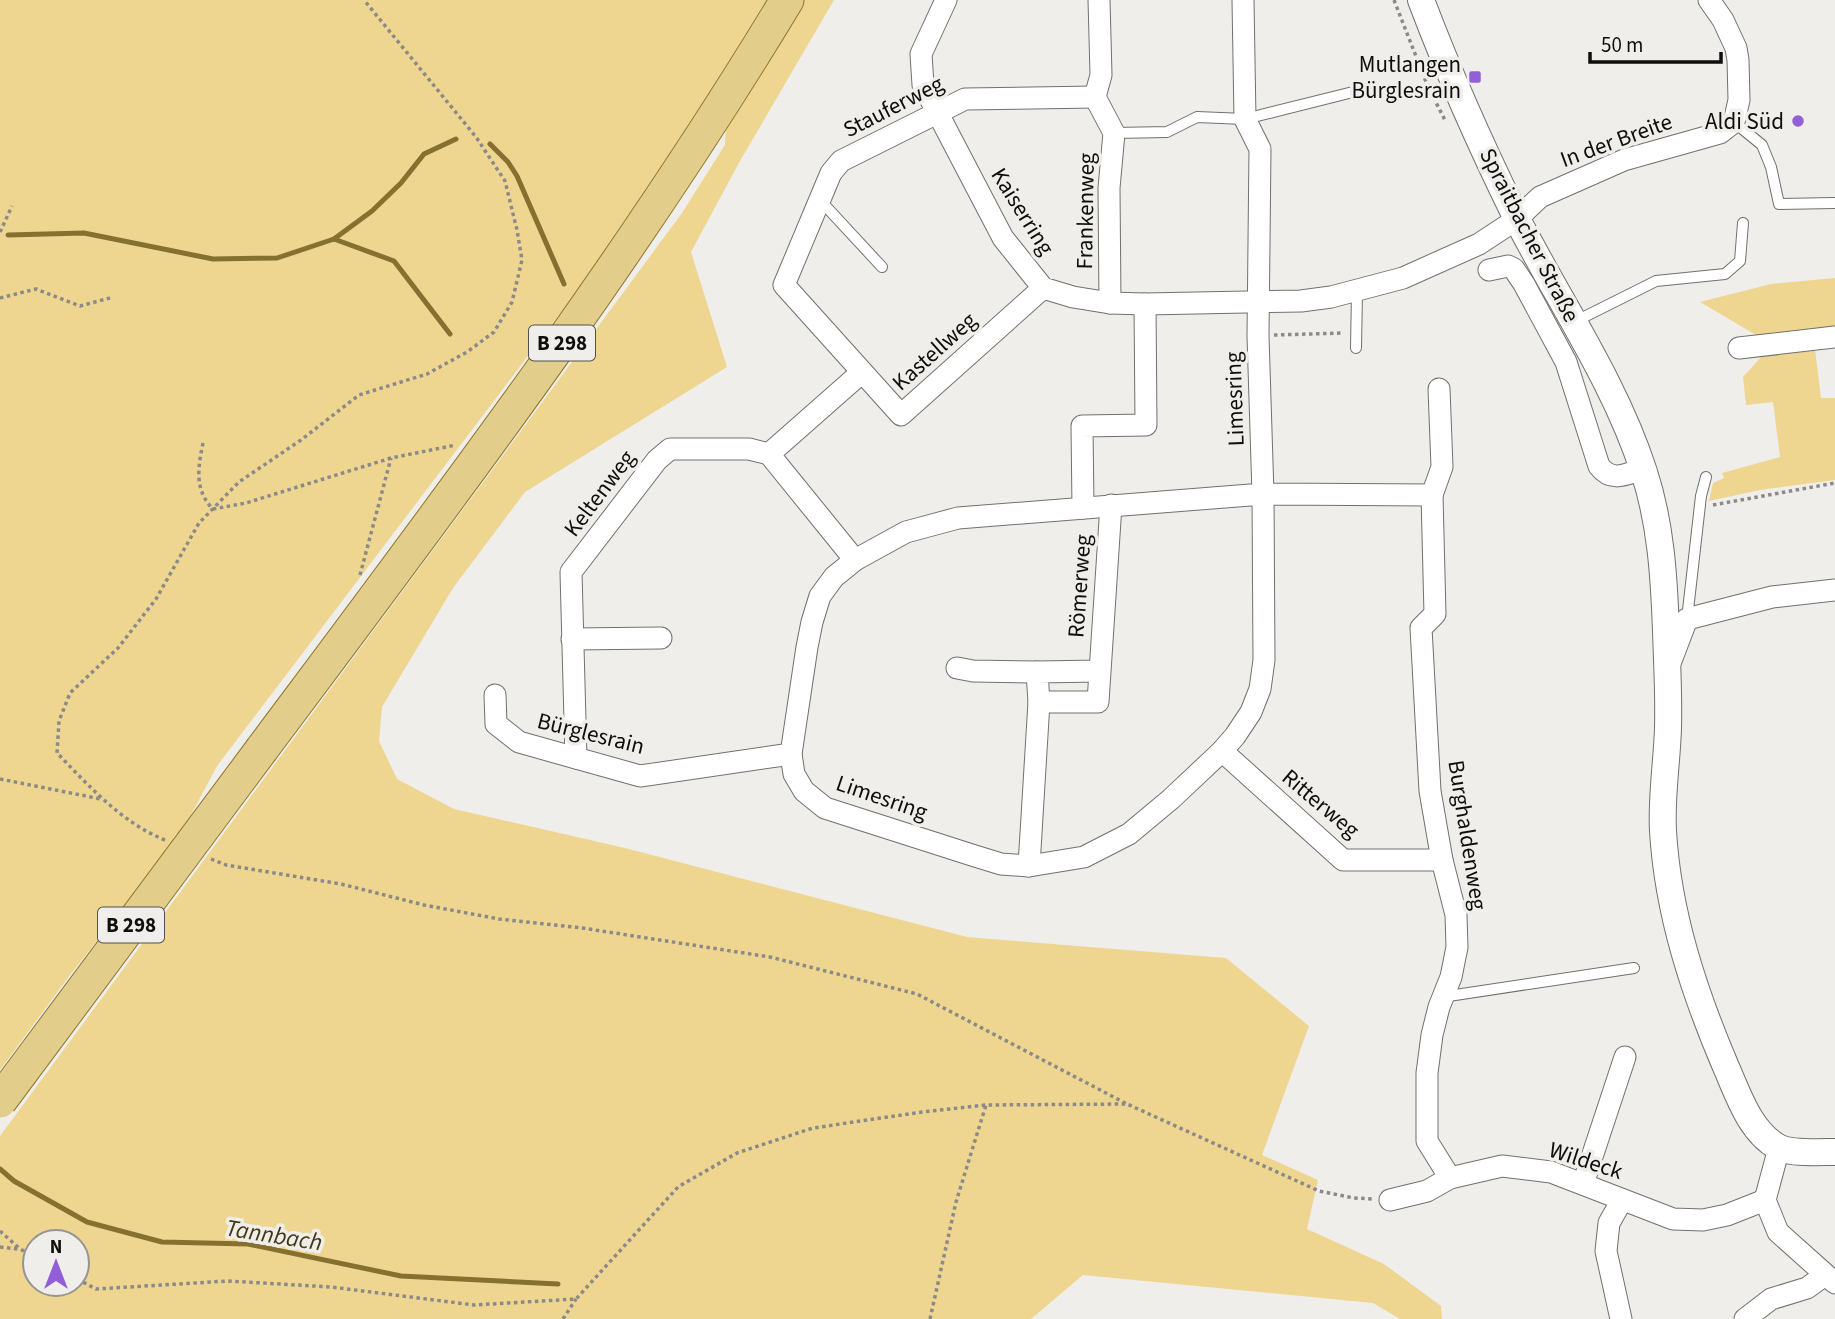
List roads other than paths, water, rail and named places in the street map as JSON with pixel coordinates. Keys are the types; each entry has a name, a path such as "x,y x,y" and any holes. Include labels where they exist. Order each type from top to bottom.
{"main road":[{"name":"B 298","path":"0,1101 425,531 589,305 693,150 787,0"}],"street":[{"name":"Kaiserring","path":"946,0 921,54 923,85 1003,238 1043,288 1073,297 1110,303 1301,301 1331,297 1404,278 1479,244 1517,219"},
{"path":"1095,97 1101,75 1099,0"},
{"path":"1243,0 1245,119 1260,149 1258,302"},
{"name":"Spraitbacher Straße","path":"1421,0 1517,219 1607,382 1643,469 1654,506 1663,567 1668,727 1663,830 1670,891 1682,947 1704,1016 1744,1108 1759,1130 1779,1148"},
{"path":"1709,0 1723,20 1736,48 1739,100 1734,121"},
{"name":"Stauferweg","path":"861,373 785,285 831,173 841,161 965,99 1095,97"},
{"name":"Frankenweg","path":"1095,97 1114,134 1109,188 1110,303"},
{"name":"In der Breite","path":"1517,219 1540,197 1624,160 1720,133 1734,121"},
{"name":"Spraitbacher Straße","path":"1489,270 1500,266 1514,269 1524,284 1566,362 1599,466 1604,473 1618,477 1643,469"},
{"name":"Kastellweg","path":"769,454 861,373 901,415 1043,288"},
{"name":"Limesring","path":"1258,302 1263,494 1264,660 1260,689 1251,712 1222,751 1129,834 1084,858 1029,866 1001,864 825,808 804,791 794,774 791,754 812,622 820,597 834,577 855,560 906,531 958,519 1263,494"},
{"path":"1083,508 1082,426 1146,425 1145,303"},
{"path":"1739,348 1835,337"},
{"name":"Burghaldenweg","path":"1439,389 1442,467 1432,495 1435,614 1421,628 1430,791 1442,860 1456,915 1457,947 1451,977 1432,1035 1427,1073 1427,1141 1450,1178"},
{"name":"Keltenweg","path":"576,758 571,572 657,460 670,449 749,449 769,454"},
{"path":"769,454 855,560"},
{"path":"1263,494 1432,495"},
{"name":"Römerweg","path":"1039,702 1098,702 1111,505"},
{"path":"1687,619 1772,597 1835,590"},
{"name":"Spraitbacher Straße","path":"1667,671 1687,619"},
{"path":"572,639 661,638"},
{"name":"Römerweg","path":"957,668 972,671 1100,671"},
{"path":"1029,866 1039,702 1037,672"},
{"name":"Bürglesrain","path":"495,695 496,724 519,742 640,776 791,754"},
{"name":"Ritterweg","path":"1222,751 1343,860 1442,860"},
{"path":"1583,1184 1625,1057"},
{"path":"1745,1319 1771,1299 1830,1279 1778,1232 1765,1200 1779,1148 1835,1152"},
{"name":"Wildeck","path":"1390,1200 1427,1191 1450,1178 1502,1166 1550,1172 1673,1219 1703,1220 1727,1215 1765,1200"},
{"path":"1621,1319 1606,1251 1609,1223 1622,1200"}],"lane":[{"path":"1114,134 1167,132 1196,117 1245,119 1361,90"},
{"path":"1734,121 1762,145 1771,167 1779,204 1835,203"},
{"path":"820,199 882,267"},
{"path":"1574,323 1656,281 1725,274 1741,261 1743,223"},
{"path":"1356,348 1357,291"},
{"path":"1687,619 1706,477"},
{"path":"1443,997 1634,968"}],"waterway":[{"path":"334,239 372,211 401,183 424,154 456,139"},
{"path":"490,144 508,162 517,176 564,284"},
{"path":"8,235 84,233 213,259 277,258 334,239 394,261 450,334"},
{"name":"Tannbach","path":"0,1169 14,1181 87,1222 162,1242 248,1244 401,1276 558,1284"}],"place":[{"name":"Mutlangen Bürglesrain","path":"1475,77"},
{"name":"Aldi Süd","path":"1798,121"}]}
